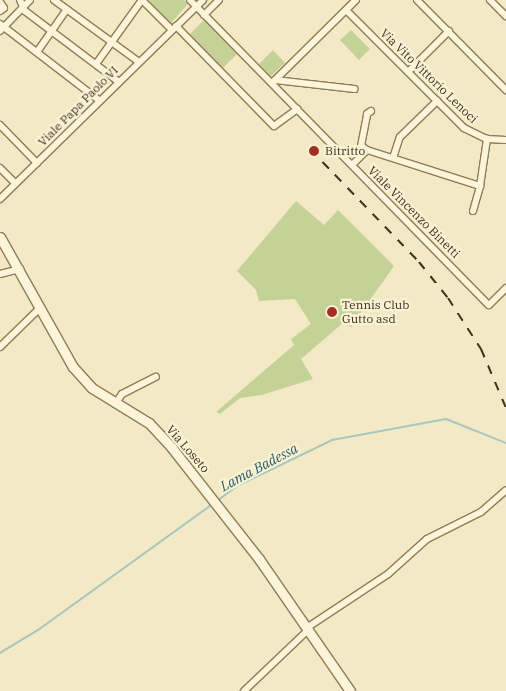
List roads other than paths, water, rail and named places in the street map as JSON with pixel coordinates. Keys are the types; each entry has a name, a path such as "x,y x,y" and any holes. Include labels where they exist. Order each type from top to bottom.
{"main road":[{"name":"Via Loseto","path":"0,237 20,269 73,366 92,388 115,404 149,423 188,467 221,508 309,628 350,691"}],"street":[{"path":"20,0 22,7 119,82"},
{"path":"30,0 1,28 37,52 100,102"},
{"path":"54,0 139,62"},
{"path":"96,64 142,0 174,28 274,126 279,126 297,109"},
{"name":"Viale Vincenzo Binetti","path":"190,0 274,82 297,109 489,305 506,288"},
{"name":"Viale Papa Paolo VI","path":"0,199 203,0"},
{"path":"204,15 219,0"},
{"path":"274,82 356,0"},
{"path":"418,0 506,90"},
{"path":"490,0 506,16"},
{"path":"0,2 4,8 0,11"},
{"path":"37,52 67,10"},
{"name":"Via Vito Vittorio Lenoci","path":"346,10 464,128 486,139 506,140"},
{"path":"408,72 449,31"},
{"path":"274,82 354,89"},
{"path":"393,158 400,137 437,101"},
{"path":"371,111 368,114 362,146 367,150 480,186"},
{"path":"0,125 37,163"},
{"path":"473,211 480,186 486,139"},
{"path":"352,165 367,150"},
{"path":"0,168 15,183"},
{"path":"0,274 20,269"},
{"path":"0,347 41,307"},
{"path":"115,404 122,394 156,377"},
{"path":"244,691 309,628 388,574 427,539 481,512 506,490"}],"waterway":[{"name":"Lama Badessa","path":"217,501 237,486 332,440 446,419 506,443"},
{"name":"Lama Badessa","path":"0,653 38,630 213,504"}],"railway":[{"path":"310,149 419,262 448,298 481,349 506,408"}],"place":[{"name":"Bitritto","path":"314,151"},
{"name":"Tennis Club Gutto asd","path":"332,312"}]}
